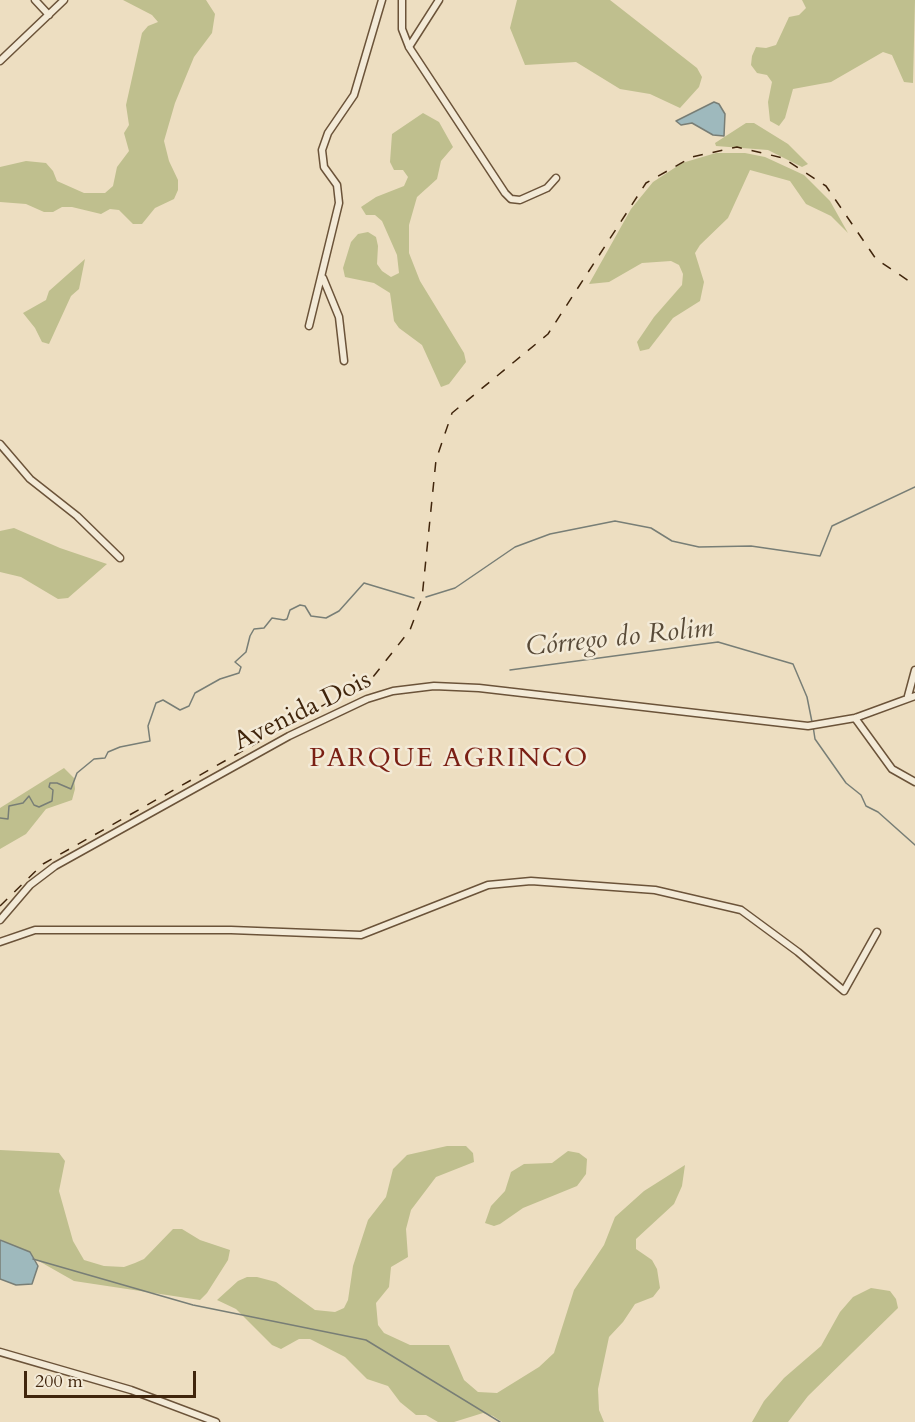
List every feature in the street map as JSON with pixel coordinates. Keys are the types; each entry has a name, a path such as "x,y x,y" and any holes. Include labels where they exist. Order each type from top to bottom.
{"street":[{"path":"35,0 49,15"},
{"path":"0,61 64,0"},
{"path":"309,326 322,278 339,193 324,167 322,150 328,133 354,95 382,0"},
{"path":"402,0 402,29 409,47 511,199 520,200 533,196 548,188 556,178"},
{"path":"409,47 439,0"},
{"path":"322,278 339,316 344,361"},
{"path":"0,444 30,479 78,516 120,558"},
{"path":"911,696 915,670"},
{"name":"Avenida Dois","path":"0,920 30,885 55,866 289,736 367,699 393,690 435,687 479,688 809,726 855,718 911,696"},
{"path":"855,718 892,769 915,782"},
{"path":"0,942 35,930 231,930 361,935 488,885 511,880 542,881 655,890 741,910 798,952 844,991 877,932"},
{"path":"0,1352 131,1390 216,1422"}],"green space":[{"path":"123,0 206,0 215,14 212,33 194,57 175,103 164,141 169,161 178,180 178,190 174,199 155,208 142,224 133,224 119,210 110,209 101,214 62,207 53,212 44,212 26,204 0,202 0,167 26,161 46,163 53,171 57,181 84,193 105,193 113,186 117,167 129,151 124,133 129,125 126,105 142,33 148,26 158,22 152,15"},
{"path":"517,0 610,0 697,68 702,77 699,87 680,108 650,94 620,89 576,62 525,65 510,28"},
{"path":"802,0 915,0 913,83 904,82 892,55 883,52 831,82 793,89 785,118 779,126 770,121 768,102 772,82 767,75 757,73 751,65 752,56 756,47 766,48 776,45 789,17 799,15 806,8"},
{"path":"423,113 439,122 453,147 441,161 437,179 417,197 409,225 409,253 420,281 464,353 466,362 449,384 441,387 422,345 399,328 394,321 390,293 374,283 345,277 343,268 351,242 358,234 368,232 376,237 377,264 382,271 391,277 399,273 397,255 382,221 375,215 366,215 361,207 376,197 404,186 408,177 403,170 394,170 390,162 392,134"},
{"path":"746,123 754,123 788,144 808,164 802,167 768,150 716,146 715,143"},
{"path":"716,153 745,153 765,157 804,175 830,201 848,233 831,216 806,204 790,181 750,170 728,218 700,245 695,253 704,282 700,301 673,318 649,349 640,351 637,342 654,317 682,285 683,274 679,265 671,261 642,263 609,282 589,284 631,209 653,182 682,163"},
{"path":"85,259 79,289 71,296 49,344 42,342 35,328 23,313 46,300 49,291"},
{"path":"14,528 60,548 107,564 68,598 58,599 21,577 0,572 0,531"},
{"path":"64,768 74,778 75,789 72,800 46,809 26,834 0,849 0,808"},
{"path":"447,1146 466,1146 473,1153 474,1162 436,1177 411,1210 406,1229 408,1257 391,1267 389,1287 376,1303 378,1325 384,1333 410,1345 449,1345 464,1380 478,1392 497,1393 539,1367 554,1353 574,1290 604,1245 615,1217 644,1191 685,1165 682,1186 674,1204 636,1239 636,1249 652,1260 657,1269 660,1288 653,1297 635,1304 609,1337 598,1389 599,1410 604,1422 502,1422 483,1413 454,1422 438,1422 426,1415 416,1415 400,1402 388,1386 367,1379 345,1357 310,1339 299,1339 281,1349 272,1345 236,1309 217,1300 238,1281 247,1277 257,1277 276,1282 315,1310 335,1312 344,1308 348,1300 353,1266 368,1220 386,1197 393,1169 407,1155"},
{"path":"0,1150 59,1153 65,1161 59,1191 73,1241 84,1260 104,1266 124,1267 144,1259 173,1229 182,1229 200,1240 230,1250 228,1260 200,1300 74,1281 0,1239"},
{"path":"568,1151 579,1153 587,1159 586,1174 577,1186 523,1208 500,1224 494,1226 485,1223 491,1206 505,1191 511,1172 524,1164 552,1163"},
{"path":"871,1288 890,1291 896,1299 898,1308 808,1396 788,1422 752,1422 764,1401 784,1378 821,1346 840,1312 853,1297"}],"water":[{"path":"714,102 719,104 725,114 724,136 713,135 692,123 681,125 676,121"},
{"path":"0,1240 30,1252 38,1266 32,1284 16,1285 0,1279"}],"waterway":[{"path":"426,597 455,588 515,547 550,534 615,521 651,528 672,541 699,547 751,546 820,556 832,526 915,487"},
{"path":"0,818 8,819 9,806 23,803 29,796 34,805 39,807 52,801 53,790 49,787 50,783 57,783 71,789 77,773 94,759 105,758 108,752 120,747 150,741 148,726 156,703 163,700 180,710 189,706 195,693 220,679 239,673 241,667 235,662 246,652 254,629 264,628 272,618 287,619 290,610 300,605 305,606 311,616 326,618 339,611 364,583 414,598"},
{"name":"Córrego do Rolim","path":"510,670 718,642 793,664 807,697 812,722"},
{"name":"Córrego do Rolim","path":"813,726 815,739 846,783 861,795 866,806 878,812 915,845"},
{"path":"33,1259 193,1305 366,1340 500,1422"}],"railway":[{"path":"0,906 43,864 373,677 410,630 422,598 436,460 452,413 548,334 646,183 692,157 737,147 783,158 826,186 876,259 915,285"}],"district":[{"name":"PARQUE AGRINCO","path":"449,760"}]}
